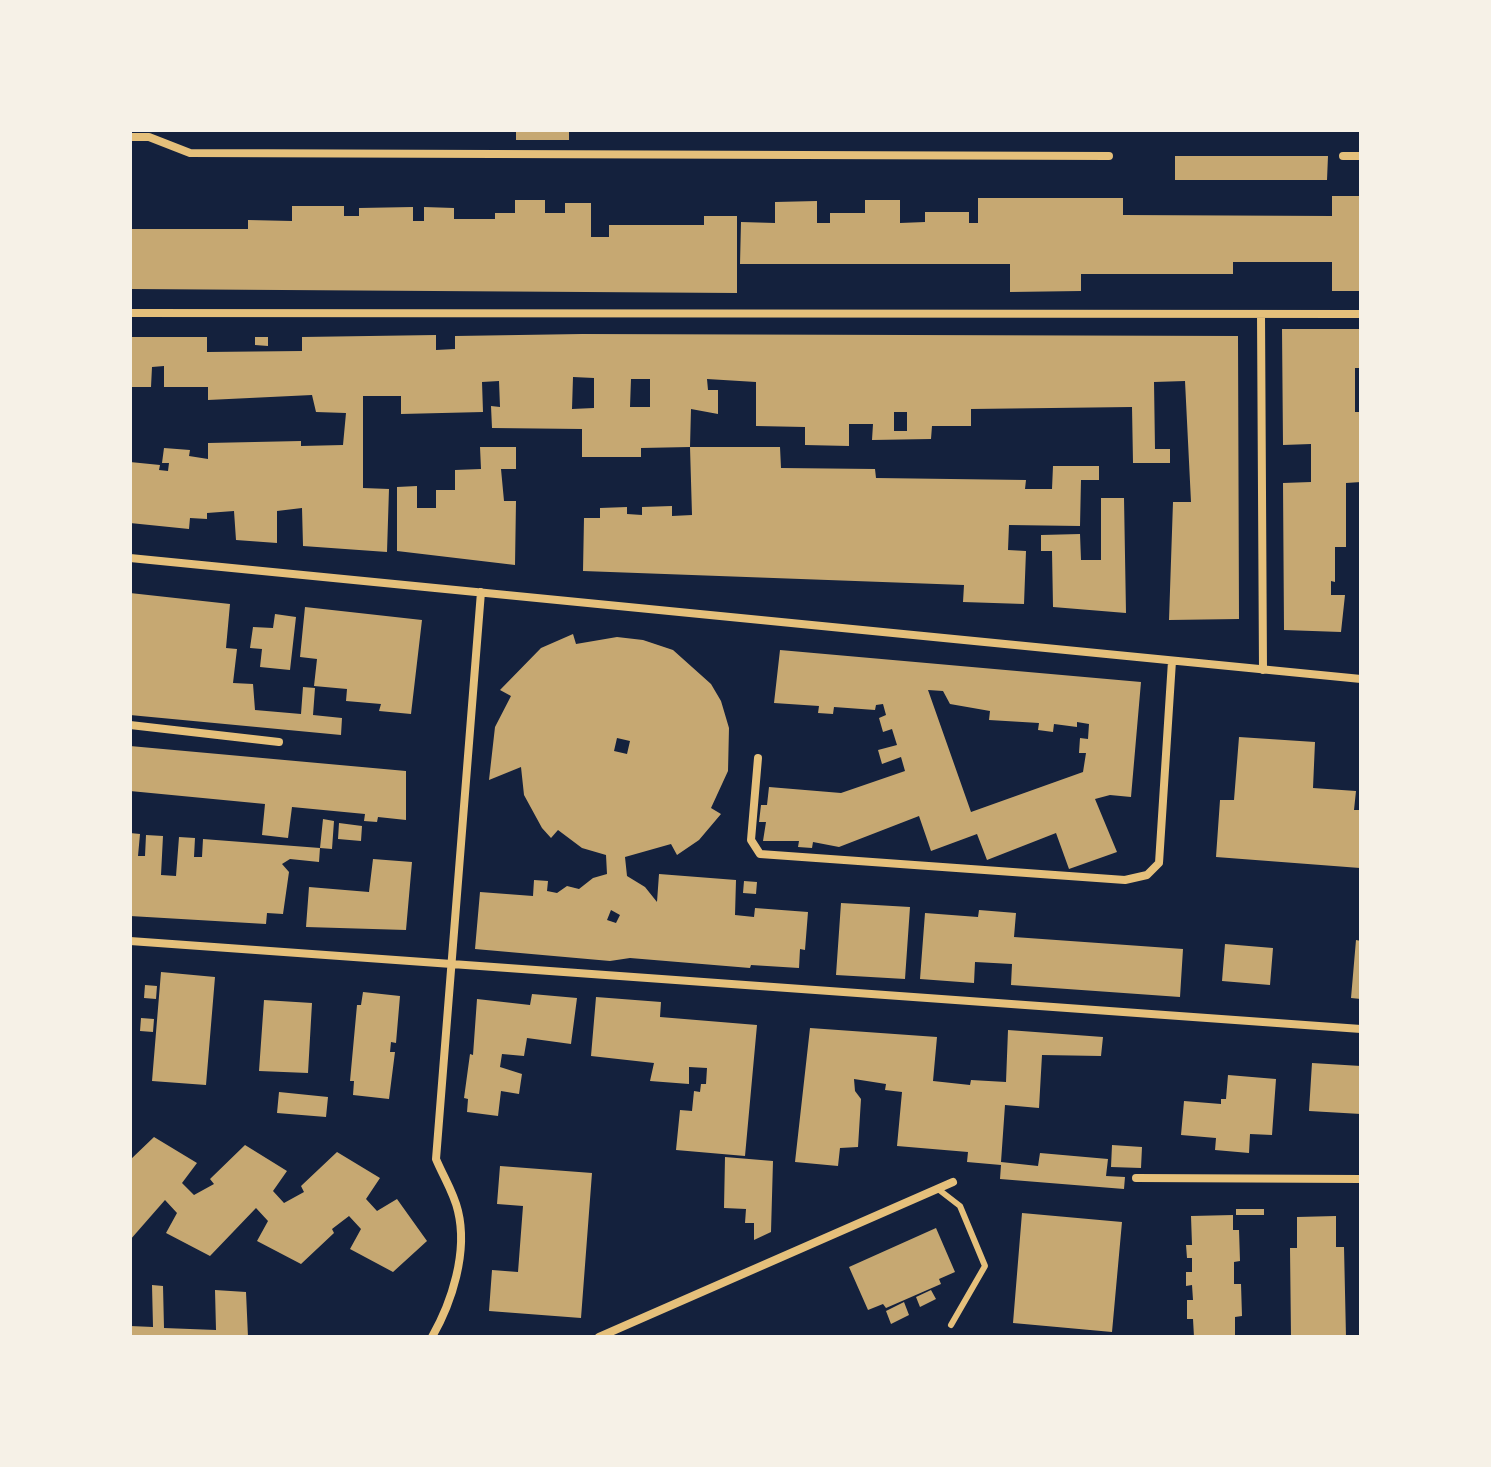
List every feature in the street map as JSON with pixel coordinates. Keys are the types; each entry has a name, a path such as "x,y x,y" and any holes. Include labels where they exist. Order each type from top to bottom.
{"street":[{"path":"130,137 149,137 190,153 1109,156"},
{"path":"1343,156 1361,156"},
{"path":"130,313 1361,314"},
{"path":"1261,314 1263,670"},
{"path":"130,558 1361,679"},
{"path":"432,1337 450,1307 458,1258 459,1215 436,1159 481,592"},
{"path":"758,758 751,840 760,854 1109,879 1136,878 1147,875 1159,863 1172,661"},
{"path":"130,725 279,742"},
{"path":"130,941 1361,1029"},
{"path":"1136,1178 1361,1179"},
{"path":"599,1337 953,1182"}],"lane":[{"path":"938,1189 960,1206 985,1266 951,1325"}],"building":[{"path":"516,130 569,130 569,140 516,140"},
{"path":"1175,156 1328,156 1327,180 1175,180"},
{"path":"1332,196 1361,196 1361,291 1332,291 1332,262 1233,262 1233,274 1081,274 1081,291 1010,292 1010,264 740,264 741,222 775,223 775,202 817,201 817,223 830,223 830,213 865,213 865,200 900,200 900,223 925,222 925,212 969,212 969,223 978,223 978,198 1123,198 1123,215 1332,216"},
{"path":"515,200 545,200 545,213 565,213 565,203 591,203 591,237 609,237 609,225 704,225 704,216 737,216 737,293 130,289 130,229 248,229 248,220 292,221 292,206 344,206 344,216 359,216 359,208 413,207 413,221 424,221 424,207 454,208 454,219 495,219 495,213 515,213"},
{"path":"1282,329 1361,329 1361,368 1355,368 1355,412 1361,412 1361,482 1346,483 1346,547 1335,547 1335,582 1331,581 1331,595 1345,595 1341,632 1284,630 1283,483 1311,482 1311,444 1283,445"},
{"path":"436,335 436,350 455,349 455,336 1238,336 1239,619 1169,620 1173,502 1191,502 1185,381 1154,382 1155,449 1170,449 1170,463 1133,463 1132,407 971,409 971,426 932,426 931,439 872,440 873,424 849,424 849,446 805,445 805,427 756,426 756,382 707,379 708,390 718,390 718,414 691,409 690,447 641,448 641,457 582,457 582,429 492,428 491,406 500,407 499,381 482,382 483,412 401,414 401,396 363,396 363,488 389,489 387,552 303,546 302,508 277,511 277,543 236,540 234,511 207,513 207,519 190,518 189,529 130,523 130,462 160,465 159,470 168,471 169,463 162,463 164,448 190,450 189,456 208,459 208,443 301,441 301,446 343,445 346,413 316,412 312,395 208,400 208,387 164,387 164,366 152,367 151,387 130,387 130,337 207,337 207,352 302,351 302,337","holes":["573,377 594,378 594,408 572,409","631,379 650,379 650,407 630,407","894,412 907,412 907,431 894,431"]},
{"path":"255,337 268,337 268,346 255,345"},
{"path":"480,447 516,447 516,469 501,469 504,501 516,501 515,565 397,551 397,487 417,486 417,508 436,508 436,490 455,490 455,470 481,469"},
{"path":"690,447 780,447 781,468 875,469 876,478 1026,480 1025,489 1052,489 1053,466 1099,466 1099,480 1081,480 1080,526 1009,525 1008,550 1026,551 1024,604 963,602 964,585 583,571 584,518 600,518 600,508 627,507 627,514 642,515 642,507 672,506 672,516 692,515"},
{"path":"1101,498 1124,498 1126,613 1053,607 1052,551 1041,551 1041,535 1080,534 1081,560 1101,560"},
{"path":"130,593 230,604 226,648 237,649 233,683 253,684 255,710 301,714 303,687 315,688 313,715 342,718 341,735 130,715"},
{"path":"305,607 422,620 411,714 379,711 381,704 346,701 347,689 314,686 317,659 300,657"},
{"path":"275,614 296,617 290,670 260,667 262,649 250,648 253,627 273,628"},
{"path":"573,634 576,644 617,637 643,640 673,650 711,684 721,701 729,728 728,771 711,808 721,814 699,840 677,855 671,844 625,857 627,876 645,887 657,902 659,874 736,880 735,915 754,917 755,908 808,912 805,950 800,949 799,968 751,965 750,968 630,958 610,961 475,949 480,892 533,896 534,880 548,881 547,891 557,893 567,886 579,889 593,878 607,874 606,855 582,848 558,830 551,838 542,828 524,795 521,767 489,780 495,727 511,696 500,690 541,648","holes":["617,738 630,741 627,754 614,751","611,910 620,915 616,923 607,920"]},
{"path":"780,650 1141,682 1131,797 1110,795 1095,799 1117,852 1069,869 1056,833 987,860 977,834 931,851 919,816 839,847 813,842 812,848 798,847 799,841 763,841 766,822 759,822 761,805 767,805 769,787 841,793 905,771 901,757 882,764 878,750 897,745 892,729 883,732 879,718 886,715 883,704 876,705 875,710 834,707 833,714 818,713 819,706 774,703","holes":["928,690 943,691 950,704 990,711 989,720 1039,723 1038,730 1053,732 1054,724 1077,727 1077,722 1089,724 1088,739 1080,738 1079,753 1086,753 1083,772 971,812"]},
{"path":"1239,737 1315,742 1313,788 1356,791 1354,810 1361,810 1360,868 1216,857 1220,800 1234,800"},
{"path":"130,746 406,771 406,820 378,817 377,822 364,821 365,814 292,807 288,838 262,835 265,804 130,791"},
{"path":"323,819 334,821 332,849 320,848"},
{"path":"339,823 362,826 361,841 338,839"},
{"path":"130,833 140,834 138,856 145,856 146,835 163,836 161,875 176,876 179,837 195,838 194,857 202,857 203,839 320,848 319,862 290,859 282,864 289,872 283,914 267,913 266,924 130,916"},
{"path":"373,859 412,862 406,930 306,927 309,887 369,892"},
{"path":"744,881 757,882 756,894 743,893"},
{"path":"841,903 910,907 905,979 836,975"},
{"path":"979,910 1016,913 1014,937 1183,949 1180,997 1011,985 1012,964 975,962 974,983 920,979 925,913 978,917"},
{"path":"1356,940 1361,941 1361,999 1351,998"},
{"path":"1225,944 1273,948 1270,985 1222,981"},
{"path":"161,972 215,977 206,1085 152,1081"},
{"path":"145,985 157,986 156,999 144,998"},
{"path":"363,992 400,996 396,1043 391,1042 390,1052 395,1052 389,1099 353,1095 354,1081 350,1081 357,1005 361,1005"},
{"path":"532,994 577,998 571,1044 527,1038 524,1056 502,1054 500,1067 522,1074 519,1094 501,1091 498,1116 467,1112 468,1099 464,1098 470,1054 473,1055 477,999 530,1005"},
{"path":"596,997 661,1002 660,1017 757,1025 745,1156 676,1150 680,1110 692,1111 694,1091 700,1092 701,1084 706,1084 707,1068 689,1067 689,1084 650,1081 654,1063 591,1056"},
{"path":"264,1000 312,1003 308,1073 259,1071"},
{"path":"141,1018 154,1019 153,1032 140,1031"},
{"path":"810,1028 937,1037 933,1081 970,1085 971,1080 1006,1082 1008,1030 1103,1037 1101,1056 1042,1055 1039,1108 1005,1105 1001,1162 1038,1166 1040,1153 1108,1159 1106,1176 1125,1177 1124,1189 1000,1179 1001,1165 967,1162 968,1152 897,1146 902,1092 885,1090 886,1084 854,1079 855,1091 861,1099 858,1147 840,1148 838,1166 795,1162"},
{"path":"1312,1063 1361,1066 1361,1114 1309,1111"},
{"path":"1228,1075 1276,1079 1272,1135 1250,1134 1249,1153 1215,1150 1216,1138 1181,1135 1184,1101 1221,1104 1221,1099 1226,1099"},
{"path":"279,1092 328,1097 326,1117 277,1113"},
{"path":"154,1137 197,1163 182,1183 194,1195 214,1184 210,1179 245,1145 287,1171 273,1191 284,1203 304,1192 301,1186 337,1152 380,1178 366,1199 377,1211 397,1199 427,1241 393,1272 350,1249 361,1229 349,1216 332,1229 334,1233 301,1264 257,1241 268,1221 256,1208 210,1256 166,1233 177,1213 165,1200 130,1240 130,1160"},
{"path":"1112,1145 1142,1147 1141,1168 1111,1167"},
{"path":"725,1157 773,1161 771,1232 754,1240 754,1223 745,1223 746,1209 724,1208"},
{"path":"500,1166 592,1173 581,1318 489,1311 492,1270 518,1272 523,1206 497,1204"},
{"path":"1236,1209 1264,1209 1264,1215 1236,1215"},
{"path":"1022,1213 1122,1222 1112,1332 1013,1323"},
{"path":"1233,1215 1233,1230 1239,1230 1240,1261 1234,1262 1234,1284 1241,1284 1242,1316 1235,1317 1235,1337 1194,1337 1193,1319 1187,1319 1187,1300 1193,1300 1192,1285 1186,1286 1186,1272 1192,1272 1192,1258 1187,1258 1186,1245 1192,1245 1191,1216"},
{"path":"1336,1216 1336,1247 1344,1247 1346,1337 1291,1337 1290,1248 1297,1248 1297,1217"},
{"path":"936,1228 955,1272 939,1279 941,1284 886,1308 883,1304 868,1310 849,1267"},
{"path":"152,1285 163,1286 164,1328 216,1330 215,1290 246,1292 248,1337 130,1337 130,1326 153,1327"},
{"path":"931,1290 936,1299 920,1307 916,1297"},
{"path":"904,1302 909,1315 891,1324 886,1311"}]}
